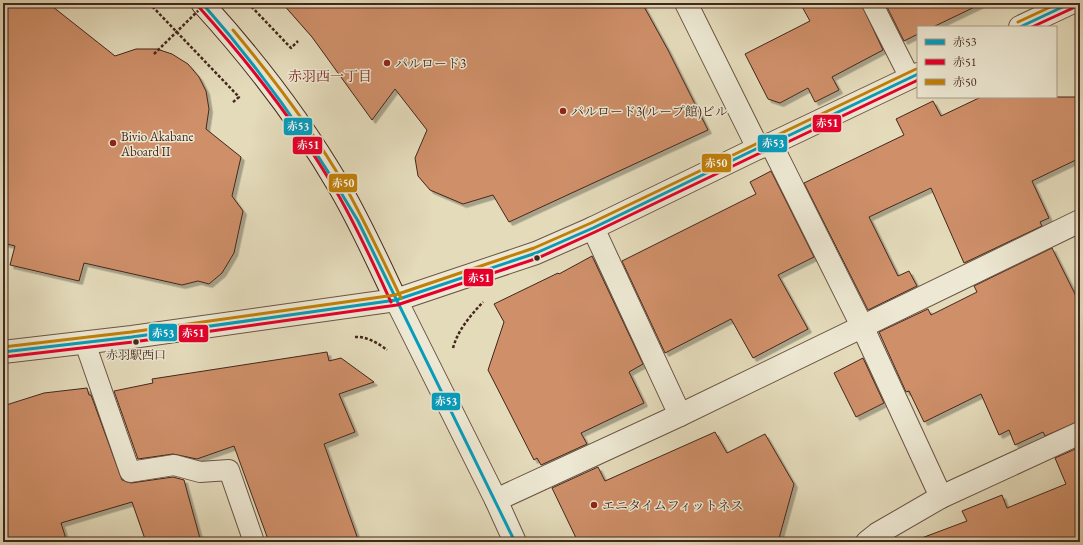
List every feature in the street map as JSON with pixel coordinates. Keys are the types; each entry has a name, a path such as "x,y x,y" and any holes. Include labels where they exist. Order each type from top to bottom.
{"street":[{"path":"202,3 254,63 308,136 358,221 496,500 515,542"},
{"path":"686,3 862,326 941,497"},
{"path":"1022,26 1071,3"},
{"path":"3,352 396,300 536,253 593,228 914,76"},
{"path":"496,500 680,415 1080,221"},
{"path":"593,228 680,415"},
{"path":"867,542 877,534 941,497 1080,433"}],"lane":[{"path":"872,3 914,76"},
{"path":"85,342 130,472 174,464 200,472 229,470 254,542"}],"path":[{"path":"149,3 239,97 232,103"},
{"path":"154,54 206,3"},
{"path":"248,3 291,48 298,41"},
{"path":"452,352 456,340 469,316 484,301"}],"building":[{"name":"Bivio Akabane Aboard II","path":"3,3 48,3 115,56 136,49 157,49 172,54 188,64 199,77 206,91 209,109 206,129 241,157 232,196 243,211 234,253 222,273 209,284 198,281 182,285 84,263 79,281 10,265 15,246 3,243"},
{"name":"パルロード3(ループ館)ビル","path":"282,3 642,3 668,50 708,130 509,222 493,195 463,204 430,190 418,176 415,158 427,130 395,89 372,120 312,37"},
{"path":"800,3 861,3 883,50 832,77 839,90 815,102 808,88 780,103 768,99 745,54 810,21"},
{"path":"885,3 983,3 935,26 917,26 917,34 904,41"},
{"path":"1080,97 1080,158 1032,181 1049,218 1040,222 1042,226 964,263 931,188 869,217 898,276 909,271 917,286 868,310 804,183 904,135 896,119 933,101 941,116 979,98"},
{"path":"771,171 814,257 778,275 808,329 753,358 731,319 665,353 622,261 756,194 750,182"},
{"path":"1052,248 1080,304 1080,421 1045,436 1043,432 1015,445 1009,430 999,435 981,394 924,422 909,391 906,392 879,332 928,309 931,315 977,292 974,286"},
{"path":"592,256 643,364 629,372 644,403 581,433 587,444 541,465 537,458 534,460 488,370 504,322 494,304 558,273 559,274"},
{"path":"327,352 329,361 341,358 374,382 339,394 355,432 324,444 359,542 269,542 234,446 197,459 173,454 138,459 114,391 153,383 152,379"},
{"path":"863,358 884,403 856,417 834,373"},
{"path":"87,388 89,395 91,395 122,480 131,483 173,477 184,480 201,542 146,542 132,502 61,523 67,542 3,542 3,406 44,393"},
{"path":"715,432 727,453 765,434 794,484 778,542 578,542 552,488 598,467 605,481"},
{"path":"1080,447 1080,542 920,542 919,539 967,521 962,511 1002,495 1007,508 1066,484 1055,458"}],"transit line":[{"name":"赤53","path":"202,3 266,81 286,108 341,192 358,221 515,542"},
{"name":"赤50","path":"1018,22 1059,3"},
{"name":"赤53","path":"1022,26 1071,3"},
{"name":"赤51","path":"198,6 272,95 321,166 351,218 391,302"},
{"name":"赤51","path":"1034,26 1073,8"},
{"name":"赤50","path":"233,30 292,105 333,165 360,213 401,298"},
{"name":"赤50","path":"3,347 131,332 395,295 534,248 591,223 916,69"},
{"name":"赤53","path":"3,352 132,337 396,300 536,253 593,228 758,148 771,144 917,74"},
{"name":"赤51","path":"4,357 133,342 397,305 538,258 917,80"}],"place":[{"name":"パルロード3","path":"387,63"},
{"name":"パルロード3(ループ館)ビル","path":"563,111"},
{"name":"Bivio Akabane Aboard II","path":"113,143"},
{"name":"赤羽駅西口","path":"136,342"},
{"name":"エニタイムフィットネス","path":"594,505"}],"district":[{"name":"赤羽西一丁目","path":"330,76"}]}
